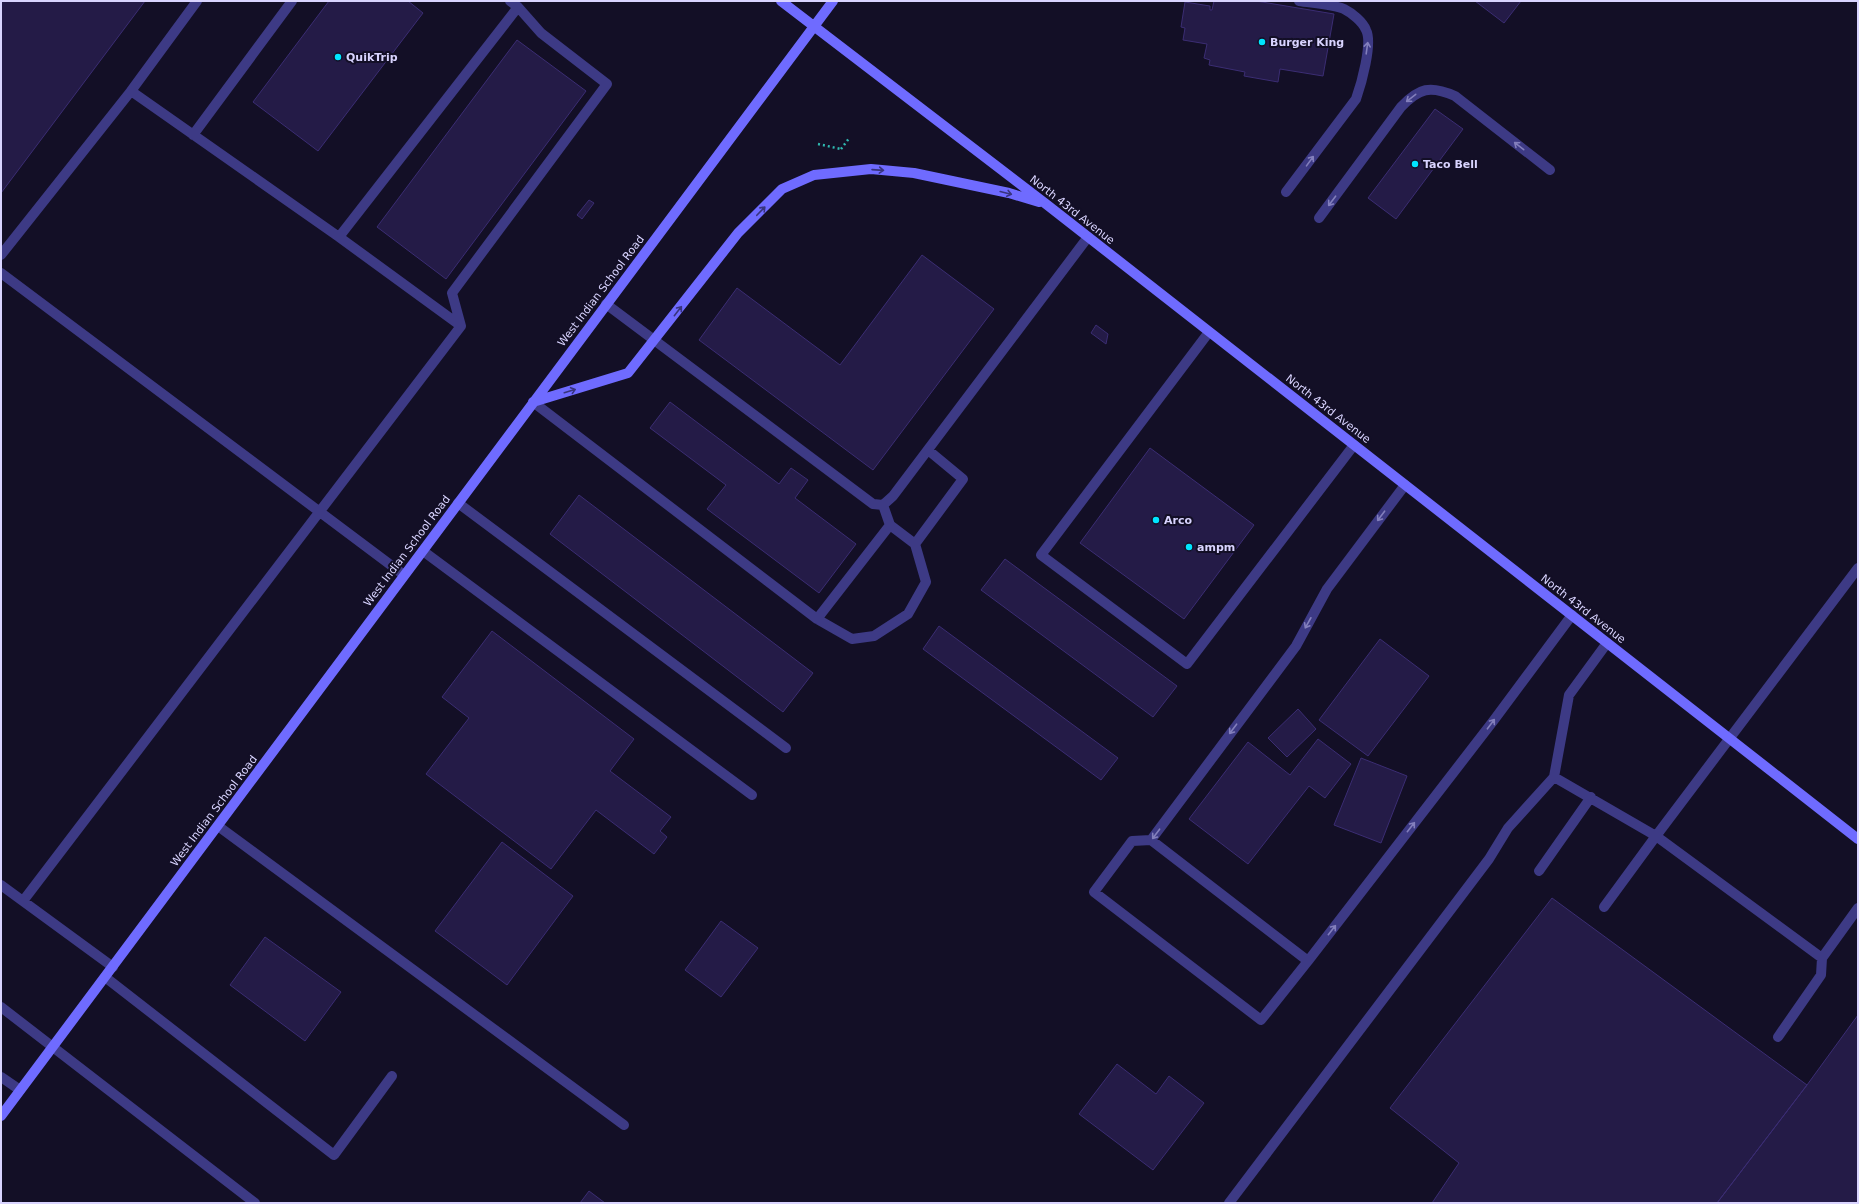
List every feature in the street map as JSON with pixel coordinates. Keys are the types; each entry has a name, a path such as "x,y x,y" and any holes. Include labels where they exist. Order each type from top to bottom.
{"main road":[{"name":"North 43rd Avenue","path":"781,1 1046,204 1858,839"},
{"name":"West Indian School Road","path":"1,1116 833,1"},
{"path":"533,402 628,373 654,342 738,233 782,189 814,175 871,169 914,172 1009,193 1046,204"}],"lane":[{"path":"1,255 131,91 197,1"},
{"path":"193,134 292,1"},
{"path":"1286,192 1356,99 1360,88 1368,43 1367,30 1359,20 1344,8 1299,1"},
{"path":"339,237 514,4 541,33 607,84 452,293 461,326"},
{"path":"1319,218 1401,107 1412,95 1429,88 1441,89 1455,96 1550,170"},
{"path":"131,91 339,237 461,326"},
{"path":"606,304 654,342 873,504 883,504 894,496 1088,237"},
{"path":"1,273 404,575"},
{"path":"23,902 318,512 461,326"},
{"path":"1209,332 1041,555 1187,664 1354,445"},
{"path":"533,402 817,620 852,639 874,636 908,614 926,582 915,544 890,525 883,504"},
{"path":"915,544 962,479 928,450"},
{"path":"1151,840 1296,646 1327,589 1405,485"},
{"path":"458,503 786,748"},
{"path":"817,620 890,525"},
{"path":"423,551 752,795"},
{"path":"1604,907 1728,738 1858,568"},
{"path":"1308,961 1151,840 1132,841 1094,892 1261,1020 1308,961 1494,720 1572,615"},
{"path":"1229,1203 1489,859 1508,828 1554,777 1569,695 1607,643"},
{"path":"1554,777 1591,797 1656,836 1822,958"},
{"path":"1539,871 1591,797"},
{"path":"218,826 624,1125"},
{"path":"1,885 113,967"},
{"path":"1778,1037 1821,975 1822,958 1858,908"},
{"path":"105,977 334,1155 392,1076"},
{"path":"1,1007 254,1203"},
{"path":"1,1077 20,1090"}],"path":[{"path":"818,144 841,149 850,137"}],"building":[{"path":"1,1 145,1 1,193"},
{"name":"QuikTrip","path":"329,1 408,1 423,13 318,151 253,102"},
{"name":"Burger King","path":"1214,1 1256,1 1334,14 1323,76 1280,69 1278,82 1244,76 1245,72 1209,65 1210,60 1204,58 1207,44 1183,40 1185,28 1181,27 1185,2 1210,6 1210,10 1212,10"},
{"path":"1475,1 1521,1 1504,23"},
{"path":"517,40 586,91 446,279 377,227"},
{"name":"Taco Bell","path":"1435,109 1463,129 1396,219 1368,198"},
{"path":"589,200 594,203 582,219 577,215"},
{"path":"922,255 994,309 873,470 699,340 737,288 840,365"},
{"path":"1096,325 1108,334 1106,344 1091,333"},
{"path":"670,402 779,484 791,468 808,480 795,498 856,544 819,593 707,509 726,485 650,428"},
{"path":"1150,448 1254,525 1184,619 1080,543"},
{"path":"579,495 813,673 783,712 550,534"},
{"path":"1005,559 1177,686 1153,717 981,590"},
{"path":"939,626 1118,758 1101,780 923,649"},
{"path":"492,631 634,739 610,771 671,817 660,831 667,837 654,854 596,810 551,869 426,774 469,718 442,697"},
{"path":"1380,639 1429,676 1368,756 1319,720"},
{"path":"1298,709 1316,729 1287,757 1268,738"},
{"path":"1318,739 1351,764 1325,798 1309,786 1248,864 1189,819 1248,742 1290,775"},
{"path":"1361,758 1407,776 1381,843 1334,825"},
{"path":"502,842 573,896 507,985 435,931"},
{"path":"1552,898 1807,1085 1717,1203 1432,1203 1459,1163 1390,1108"},
{"path":"721,921 758,948 721,997 685,970"},
{"path":"265,937 341,992 305,1041 230,985"},
{"path":"1858,1015 1858,1203 1717,1203 1807,1085"},
{"path":"1117,1064 1156,1094 1169,1076 1204,1103 1153,1170 1079,1114"},
{"path":"589,1191 605,1203 580,1203"}],"place":[{"name":"Burger King","path":"1262,42"},
{"name":"QuikTrip","path":"338,57"},
{"name":"Taco Bell","path":"1415,164"},
{"name":"Arco","path":"1156,520"},
{"name":"ampm","path":"1189,547"}]}
